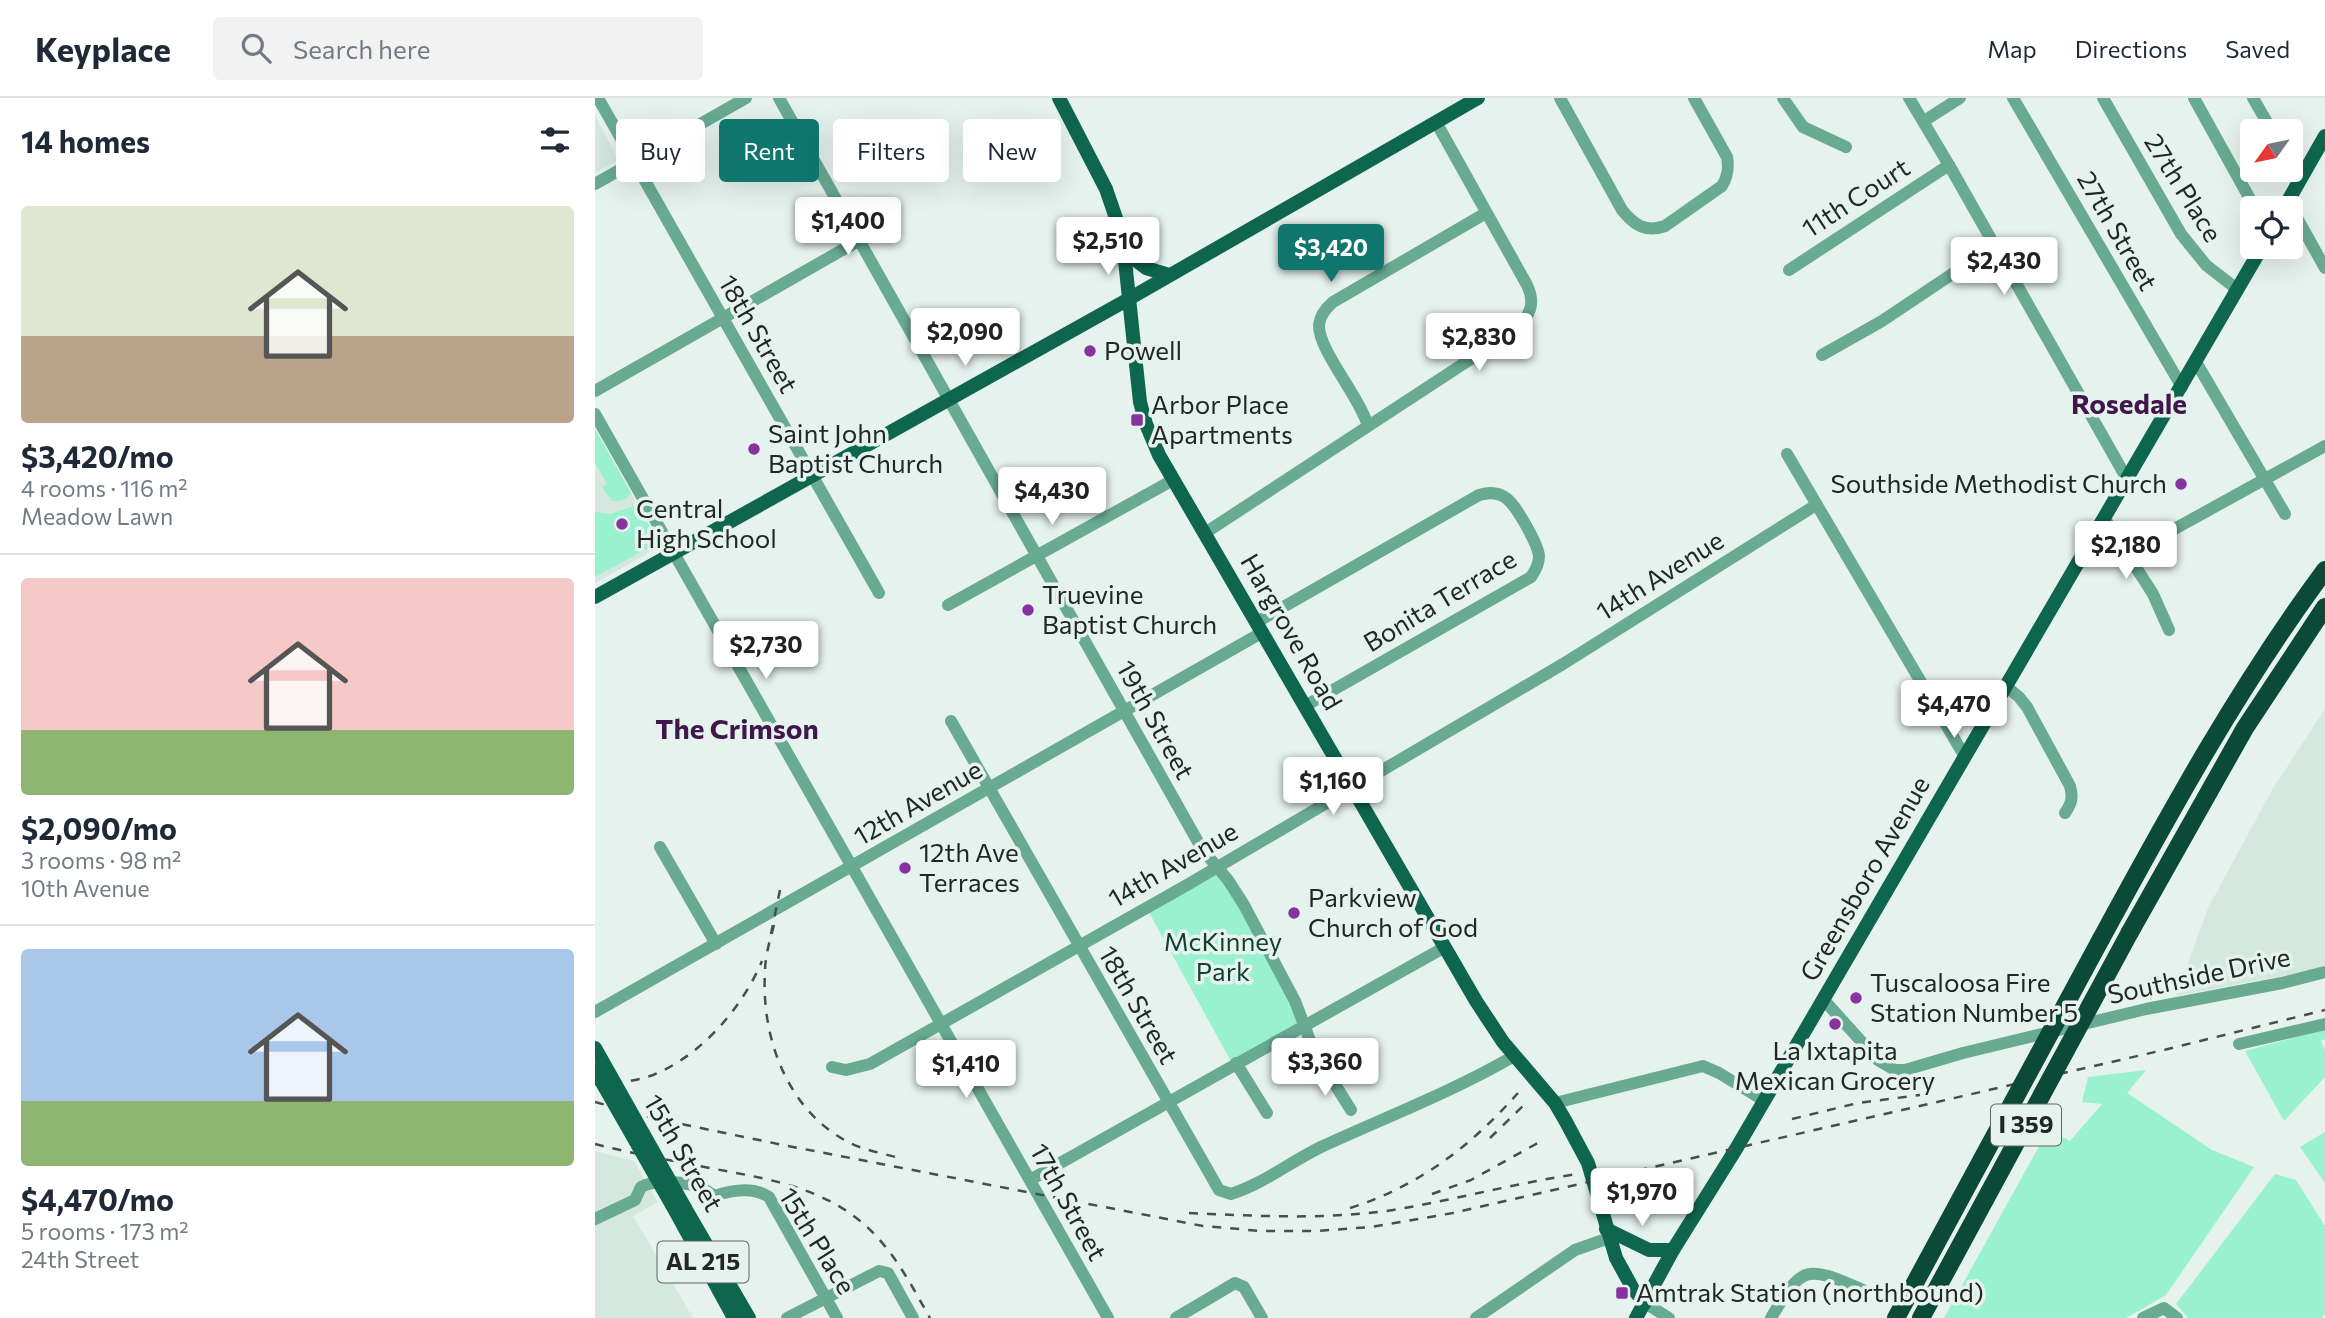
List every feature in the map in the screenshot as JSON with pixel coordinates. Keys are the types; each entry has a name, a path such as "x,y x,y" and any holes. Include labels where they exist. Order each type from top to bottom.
{"highway":[{"name":"I 359","path":"1896,1318 2189,780 2225,719 2325,570"},
{"name":"I 359","path":"1921,1318 2130,932 2245,728 2325,607"}],"main road":[{"name":"Hargrove Road","path":"1059,98 1112,204 1124,251 1127,300 1143,417 1159,454 1445,947 1503,1042 1555,1103 1588,1163 1608,1233 1625,1277 1645,1303"},
{"path":"595,597 1127,300 1478,98"},
{"path":"2303,175 2325,136"},
{"path":"1124,251 1146,268 1169,275"},
{"name":"Greensboro Avenue","path":"1636,1318 1673,1250 2007,687 2255,259"},
{"name":"15th Street","path":"595,1048 734,1318"},
{"name":"15th Street","path":"595,1070 749,1318"},
{"path":"1608,1233 1649,1250 1673,1250"}],"street":[{"name":"18th Street","path":"598,98 616,130"},
{"path":"705,121 746,98"},
{"name":"19th Street","path":"779,98 1202,849 1244,905 1305,1025 1314,1051 1351,1110"},
{"path":"1560,98 1622,209 1636,224 1656,230 1722,186 1729,167 1722,148 1694,98"},
{"path":"1783,98 1803,127 1846,147"},
{"path":"1909,98 2127,480"},
{"path":"1924,121 1959,98"},
{"name":"27th Street","path":"2013,98 2182,387"},
{"name":"27th Place","path":"2103,98 2181,234 2206,265 2238,290"},
{"path":"2194,98 2248,196"},
{"path":"2253,98 2265,119"},
{"path":"1205,533 1515,330 1529,314 1531,294 1436,122"},
{"name":"11th Court","path":"1789,270 1949,165"},
{"path":"595,184 616,172"},
{"name":"18th Street","path":"646,182 879,593"},
{"path":"1369,426 1364,412 1321,338 1321,317 1333,302 1486,213"},
{"path":"2303,232 2325,268"},
{"path":"595,391 858,241"},
{"path":"1822,355 1882,321 1994,246"},
{"path":"2196,362 2285,514"},
{"name":"17th Street","path":"595,414 1108,1318"},
{"path":"2129,554 2325,446"},
{"path":"1787,454 1965,757"},
{"path":"948,605 1173,480"},
{"name":"Bonita Terrace","path":"1260,627 1479,495 1497,494 1507,498 1514,507 1539,554 1537,569 1531,577 1305,706"},
{"name":"14th Avenue","path":"832,1067 846,1070 870,1064 1079,947 1563,664 1816,505"},
{"path":"2105,519 2153,594 2169,630"},
{"name":"12th Avenue","path":"595,1012 1125,712 1260,627"},
{"path":"2007,687 2027,706 2070,786 2073,795 2071,805 2065,813"},
{"name":"18th Street","path":"951,721 1219,1190 1231,1194 1249,1187 1318,1149 1445,1092 1514,1056"},
{"path":"660,847 716,944"},
{"path":"1030,1180 1445,947"},
{"name":"Southside Drive","path":"1823,999 1878,1060 1895,1070 1905,1070 1963,1053 2146,1009 2325,972"},
{"path":"2239,1044 2325,1024"},
{"path":"1236,1063 1267,1113"},
{"path":"1555,1103 1703,1066 1763,1100"},
{"name":"15th Place","path":"595,1219 635,1200 641,1187 652,1182 697,1186 714,1196 731,1191 761,1192 769,1197 837,1318"},
{"path":"1476,1318 1575,1250 1608,1233"},
{"path":"787,1318 879,1271 888,1273 913,1318"},
{"path":"1771,1318 1791,1285 1807,1273 1826,1275 1863,1290"},
{"path":"1176,1318 1235,1283 1244,1287 1262,1318"},
{"path":"1645,1303 1669,1318"},
{"path":"2143,1318 2164,1308 2177,1318"}],"shaded area":[{"path":"595,115 616,161 595,173"},
{"name":"Central High School","path":"595,429 661,546 595,583"},
{"path":"2325,709 2325,968 2176,996 2208,908 2272,790"},
{"path":"595,1151 634,1161 658,1202 633,1216 693,1318 595,1318"}],"green space":[{"path":"595,429 631,493 623,500 612,501 602,487 607,484 595,463"},
{"path":"637,505 659,542 595,577 595,512 610,514"},
{"name":"McKinney Park","path":"1218,867 1305,1025 1233,1065 1146,907"},
{"path":"2325,1029 2325,1039 2321,1041 2325,1050 2325,1077 2284,1121 2245,1051"},
{"path":"2146,1070 2127,1093 2212,1150 2254,1167 2166,1295 2126,1318 1944,1318 2048,1130 2070,1141 2102,1104 2082,1102 2088,1077"},
{"path":"2325,1132 2325,1183 2300,1147"},
{"path":"2275,1174 2296,1180 2325,1226 2325,1314 2322,1318 2188,1318 2176,1304"}],"railway":[{"path":"771,934 781,885"},
{"path":"774,925 765,966 765,997 773,1046 782,1069 809,1111 827,1128 848,1142 899,1158"},
{"path":"595,1084 624,1082 653,1075 688,1055 704,1043 732,1012 754,979 762,961"},
{"path":"595,1102 657,1119 783,1145 1203,1226 1261,1231 1316,1231 1371,1227 1453,1213 2168,1049 2325,1010"},
{"path":"1350,1208 1399,1188 1442,1162 1481,1131 1518,1093"},
{"path":"1792,1119 1858,1103 1920,1095"},
{"path":"1490,1138 1525,1104"},
{"path":"1432,1194 1471,1180 1545,1139"},
{"path":"595,1144 782,1183 823,1198 861,1222 878,1238 899,1266 930,1318"},
{"path":"1189,1213 1291,1216 1367,1213 1578,1174"}],"place":[{"name":"Powell","path":"1090,351"},
{"name":"Arbor Place Apartments","path":"1137,420"},
{"name":"Saint John Baptist Church","path":"754,449"},
{"name":"Southside Methodist Church","path":"2181,484"},
{"name":"Central High School","path":"622,524"},
{"name":"Truevine Baptist Church","path":"1028,610"},
{"name":"12th Ave Terraces","path":"905,868"},
{"name":"Parkview Church of God","path":"1294,913"},
{"name":"Tuscaloosa Fire Station Number 5","path":"1856,998"},
{"name":"La Ixtapita Mexican Grocery","path":"1835,1024"},
{"name":"Amtrak Station (northbound)","path":"1622,1293"}],"district":[{"name":"Rosedale","path":"2129,404"},
{"name":"The Crimson","path":"737,729"}]}
